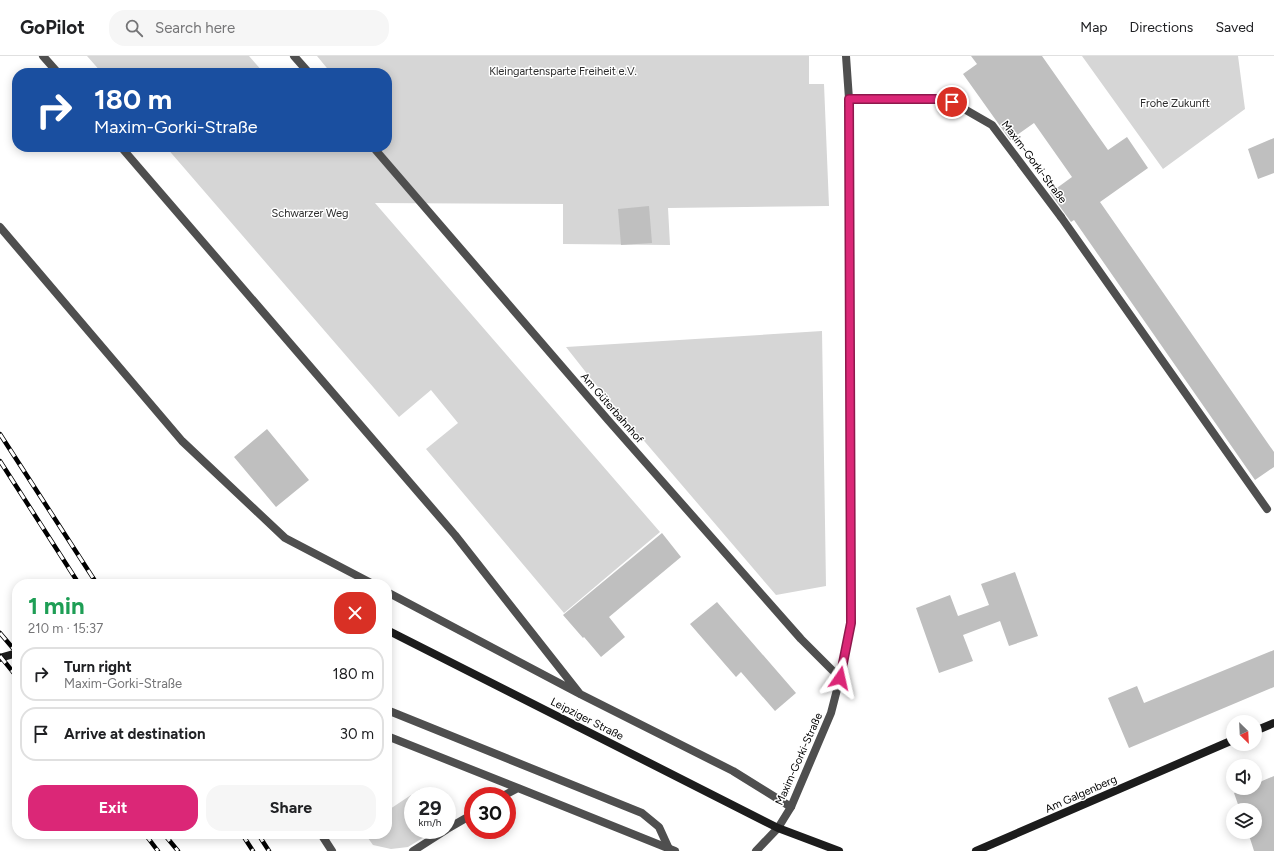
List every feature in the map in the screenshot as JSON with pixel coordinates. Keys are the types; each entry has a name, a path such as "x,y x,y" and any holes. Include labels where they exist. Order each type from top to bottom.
{"main road":[{"name":"Leipziger Straße","path":"392,633 778,828 839,851"},
{"path":"0,658 12,655"},
{"path":"1262,728 1274,723"},
{"name":"Am Galgenberg","path":"976,851 1226,743"}],"street":[{"path":"43,56 54,68"},
{"path":"294,56 305,68"},
{"name":"Maxim-Gorki-Straße","path":"778,828 791,807 831,713 851,623 849,99 846,56"},
{"name":"Maxim-Gorki-Straße","path":"849,99 944,99 992,125 1061,216 1267,509"},
{"path":"125,152 455,535 580,694"},
{"name":"Am Güterbahnhof","path":"377,152 624,438 801,639 840,678"},
{"path":"0,227 182,441 286,538 364,579"},
{"path":"392,595 580,694 732,771 791,807"},
{"path":"392,712 642,813 659,827 672,850"},
{"path":"392,738 672,850"},
{"path":"756,851 778,828"},
{"path":"324,839 332,851"},
{"path":"413,851 432,839"}],"green space":[{"path":"87,56 249,56 260,68 98,68"},
{"path":"317,56 809,56 809,84 824,84 829,206 668,208 670,245 563,244 563,204 375,203 660,532 564,613 426,449 458,423 431,390 399,417 170,152 392,152 392,68 327,68"},
{"name":"Frohe Zukunft","path":"1082,56 1238,56 1245,109 1163,169"},
{"path":"822,331 826,586 776,595 592,380 566,347"},
{"path":"404,800 404,839 421,839 408,847 391,849 373,845 369,839 392,839 392,808"}],"building":[{"path":"971,56 1042,56 1108,150 1127,137 1148,168 1100,202 1274,452 1274,467 1255,480 1074,220 1071,222 1050,193 1072,177 1034,123 1010,140 963,74 977,64"},
{"path":"1274,138 1274,173 1258,179 1248,149"},
{"path":"649,206 652,243 621,245 618,209"},
{"path":"267,429 309,480 276,507 234,457"},
{"path":"662,533 681,557 609,617 625,637 601,657 563,615"},
{"path":"1015,572 1038,636 1009,646 1000,621 963,635 973,661 939,673 916,608 950,595 958,616 989,605 981,584"},
{"path":"717,602 796,693 775,711 741,672 736,677 690,624"},
{"path":"1274,650 1274,687 1129,748 1108,698 1137,686 1144,703"},
{"path":"1274,776 1274,851 1254,851 1250,839 1262,839 1262,803 1238,803 1235,795 1262,795 1262,781"}],"railway":[{"path":"0,434 94,579"},
{"path":"0,461 76,579"},
{"path":"0,633 12,647"},
{"path":"0,656 12,671"},
{"path":"149,839 158,851"},
{"path":"168,839 178,851"},
{"path":"245,839 253,851"},
{"path":"261,839 269,851"}],"route":[{"path":"840,678 851,623 849,99 944,99 952,102"}],"park label":[{"name":"Kleingartensparte Freiheit e.V.","path":"563,71"},
{"name":"Schwarzer Weg","path":"310,213"}]}
